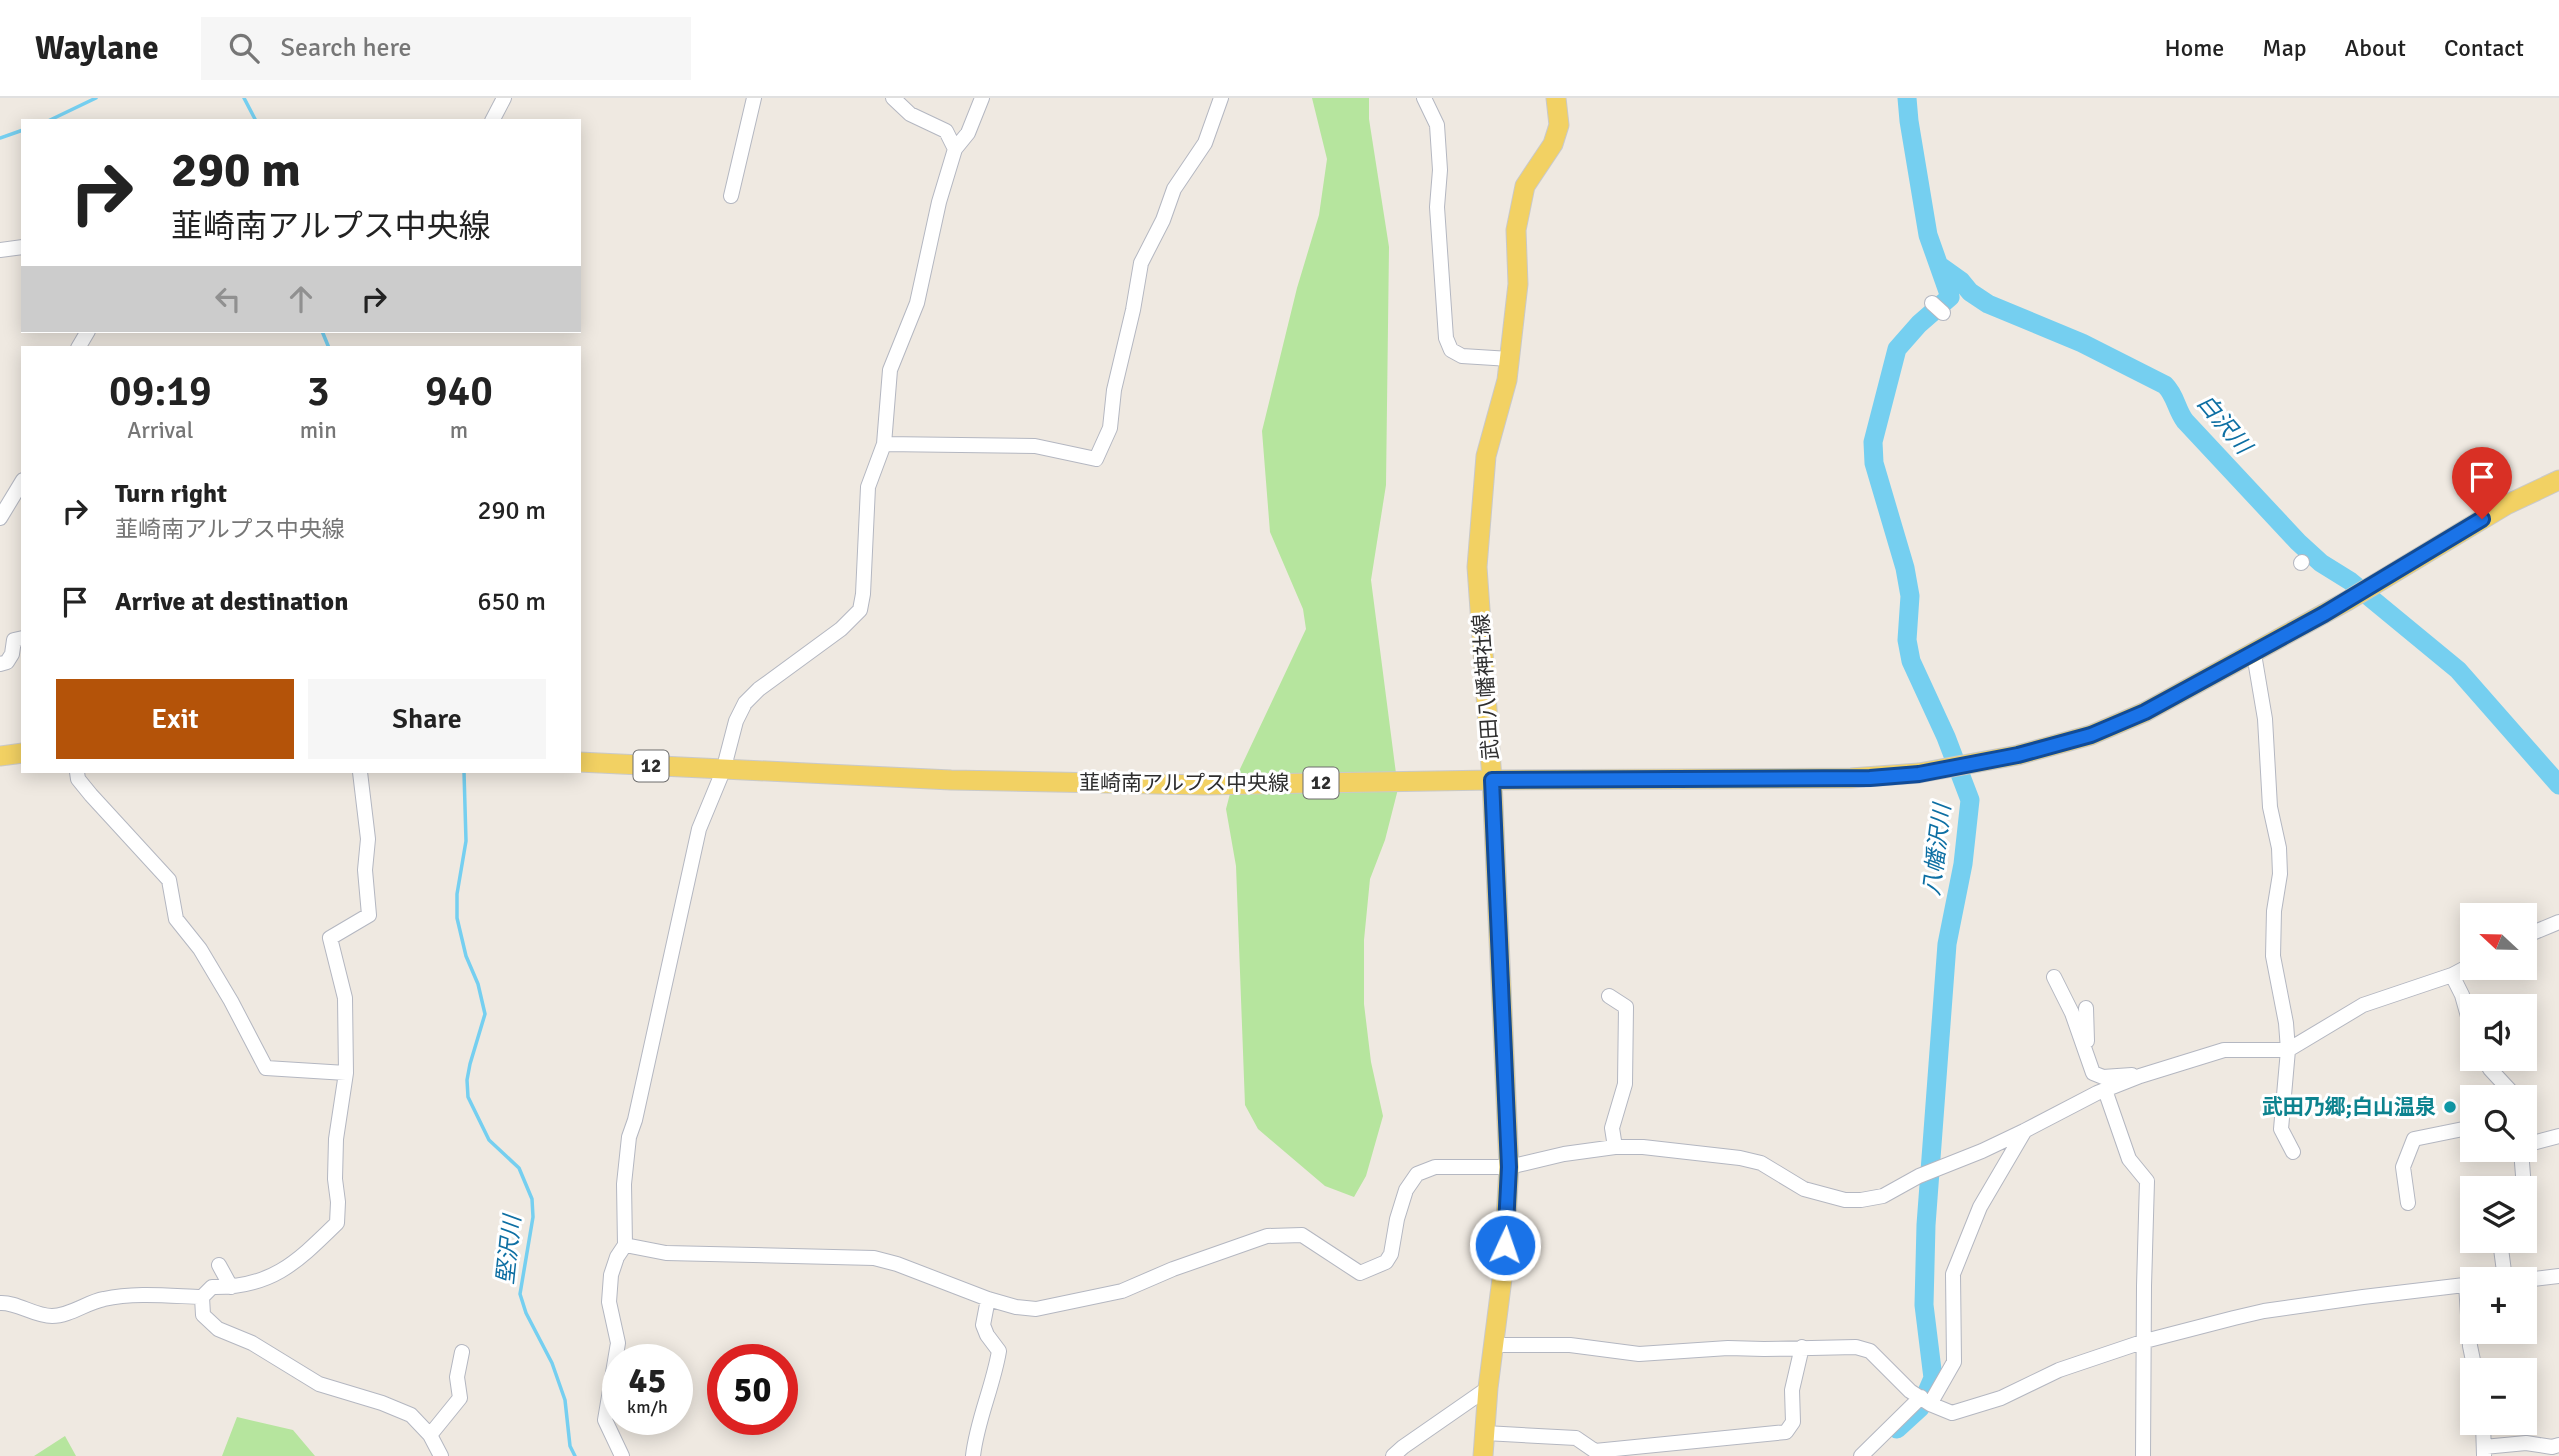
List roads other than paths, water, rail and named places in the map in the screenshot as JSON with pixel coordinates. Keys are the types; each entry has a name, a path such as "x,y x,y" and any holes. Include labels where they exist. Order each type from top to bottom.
{"main road":[{"name":"武田八幡神社線","path":"1483,1456 1488,1388 1503,1271 1509,1167 1492,780 1477,567 1486,456 1507,380 1510,359 1518,284 1516,230 1525,186 1553,144 1559,125 1556,98"},
{"name":"韮崎南アルプス中央線","path":"581,762 951,780 1204,785 1851,778 1919,774 2018,755 2091,735 2145,712 2347,601 2506,505 2559,480"},
{"path":"0,756 21,752"}],"street":[{"path":"493,119 504,98"},
{"path":"731,196 754,98"},
{"path":"892,98 910,114 946,131 955,149"},
{"path":"616,1452 605,1420 618,1343 609,1302 611,1275 617,1257 625,1245 624,1184 629,1137 699,829 723,771 736,720 746,703 759,689 841,629 860,610 867,487 884,444 890,370 917,303 939,202 955,149 968,133 982,98"},
{"path":"884,444 1035,446 1096,459 1110,428 1114,390 1141,263 1163,220 1174,189 1205,143 1221,98"},
{"path":"1424,98 1437,125 1440,170 1437,207 1446,338 1451,350 1462,356 1510,359"},
{"path":"0,250 21,247"},
{"path":"0,519 21,483"},
{"path":"0,664 7,662 15,639 21,638"},
{"path":"2254,654 2265,719 2270,807 2280,874 2274,911 2273,956 2286,1023 2288,1050 2281,1129 2293,1152"},
{"path":"77,773 78,779 91,795 169,880 176,919 200,949 266,1068 346,1073"},
{"path":"0,1303 54,1316 104,1299 135,1296 202,1297 212,1287 230,1287 264,1279 295,1264 337,1223 336,1139 346,1073 345,998 330,938 369,915 365,870 368,839 360,773"},
{"path":"2538,931 2559,922"},
{"path":"625,1245 666,1253 874,1258 897,1264 988,1299 1016,1307 1036,1309 1122,1291 1173,1269 1267,1236 1302,1235 1360,1273 1385,1262 1391,1254 1397,1219 1406,1190 1417,1174 1435,1167 1509,1167 1564,1154 1615,1147 1643,1147 1761,1163 1804,1189 1845,1200 1861,1200 1883,1196 1919,1176 1978,1153 2105,1090 2140,1076 2224,1050 2288,1050 2363,1005 2460,971"},
{"path":"2452,975 2461,994"},
{"path":"2054,977 2072,1013 2093,1073 2103,1077 2130,1074 2140,1076"},
{"path":"1609,996 1626,1007 1627,1020 1625,1084 1612,1128 1615,1147"},
{"path":"2086,1007 2087,1058"},
{"path":"2492,1071 2507,1085"},
{"path":"2105,1090 2129,1159 2147,1181 2143,1456"},
{"path":"2408,1203 2403,1167 2414,1139 2460,1130"},
{"path":"1861,1456 1925,1401 1954,1362 1954,1274 1980,1207 2024,1131"},
{"path":"2537,1142 2559,1136"},
{"path":"219,1265 230,1287"},
{"path":"2537,1279 2559,1276"},
{"path":"1494,1345 1570,1345 1639,1354 1728,1348 1856,1347 1870,1351 1910,1391 1952,1413 2001,1398 2059,1370 2145,1340 2263,1311 2460,1285"},
{"path":"202,1297 203,1315 218,1329 252,1343 319,1384 411,1415 430,1435 441,1456"},
{"path":"973,1456 979,1422 990,1393 999,1351 983,1325 988,1299"},
{"path":"1485,1433 1576,1437 1595,1451 1786,1432 1793,1422 1792,1390 1802,1347"},
{"path":"430,1435 460,1398 457,1377 462,1352"},
{"path":"1393,1456 1488,1388"},
{"path":"2484,1452 2526,1443 2552,1447 2559,1445"}],"waterway":[{"path":"52,119 96,98"},
{"name":"堅沢川","path":"244,98 255,119"},
{"name":"八幡沢川","path":"1897,1429 1920,1408 1933,1378 1924,1305 1926,1225 1947,944 1963,864 1970,800 1946,737 1911,661 1907,640 1910,596 1905,568 1874,463 1873,442 1897,349 1919,324 1950,297 1928,235 1907,98"},
{"path":"0,138 21,131"},
{"name":"白沢川","path":"1940,266 1988,304 2082,343 2165,385 2185,421 2298,542 2458,670 2559,785"},
{"name":"堅沢川","path":"323,333 328,346"},
{"name":"堅沢川","path":"464,773 466,841 457,894 457,918 485,1014 470,1064 468,1097 489,1140 519,1168 532,1199 533,1217 520,1294 526,1313 552,1363 565,1400 570,1446 575,1456"}],"place":[{"name":"武田乃郷;白山温泉","path":"2450,1107"}]}
